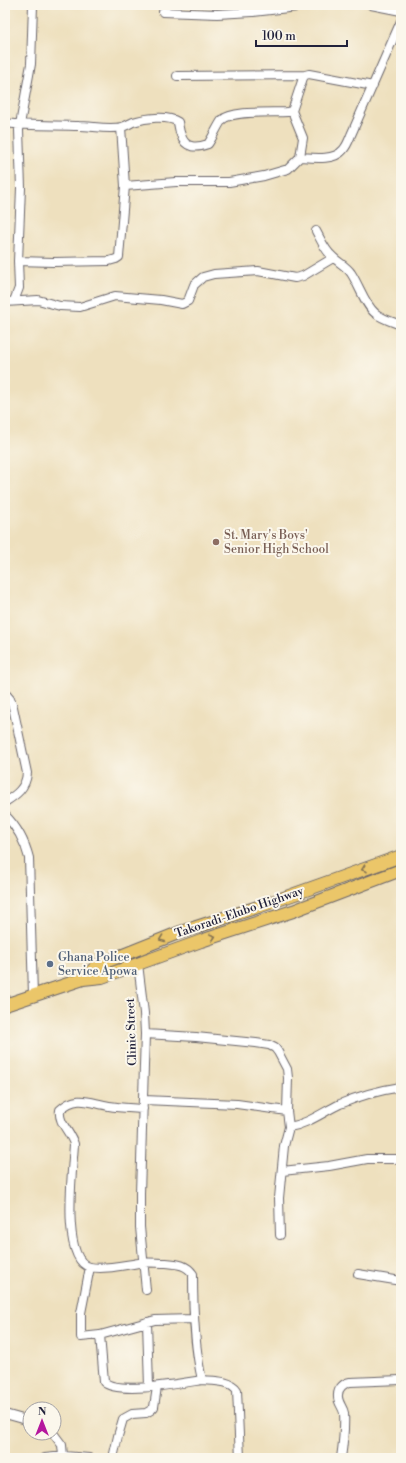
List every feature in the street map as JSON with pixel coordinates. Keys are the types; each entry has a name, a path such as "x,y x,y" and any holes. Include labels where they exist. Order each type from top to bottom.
{"highway":[{"name":"Takoradi-Elubo Highway","path":"84,979 98,965 152,943 401,856"},
{"name":"Takoradi-Elubo Highway","path":"5,1005 84,979 102,977 293,911 401,870"}],"street":[{"path":"14,301 19,288 18,261 21,188 19,130 31,64 33,5"},
{"path":"163,12 217,14 265,11 315,5"},
{"path":"371,5 391,7 401,11"},
{"path":"300,157 319,159 343,151 401,21"},
{"path":"178,76 308,74 373,86"},
{"path":"125,186 176,182 229,182 264,176 288,169 300,157 303,138 292,111 305,75"},
{"path":"5,123 20,125 121,127 134,122 149,119 174,120 178,122 180,135 183,140 187,145 195,148 208,144 221,121 225,117 236,114 292,111"},
{"path":"18,261 109,261 116,260 120,257 125,186 121,127"},
{"path":"316,231 327,252 333,258 344,264 351,273 375,313 401,325"},
{"path":"5,302 38,300 60,306 80,307 115,296 161,300 182,304 188,301 194,285 203,277 214,274 258,271 295,278 303,276 333,258"},
{"path":"5,693 10,699 13,707 27,778 20,791 5,802"},
{"path":"5,815 19,833 27,848 29,858 33,995"},
{"name":"Clinic Street","path":"138,964 145,1034 140,1227 146,1290"},
{"path":"145,1034 241,1041 269,1045 275,1048 287,1069 288,1078 287,1111 289,1127 284,1146 279,1209 280,1235"},
{"path":"289,1127 301,1125 355,1098 401,1087"},
{"path":"143,1109 108,1106 83,1100 73,1101 66,1104 60,1110 59,1116 61,1121 72,1136 74,1144 70,1210 74,1249 81,1262 90,1267 123,1266 144,1262 180,1265 190,1270 193,1274 193,1319 202,1380"},
{"path":"144,1100 237,1104 287,1111"},
{"path":"282,1171 329,1166 367,1159 401,1159"},
{"path":"90,1267 80,1313 81,1337 100,1335 147,1322 168,1319 193,1319"},
{"path":"358,1274 401,1281"},
{"path":"113,1458 123,1420 132,1414 146,1413 154,1407 147,1322"},
{"path":"100,1335 104,1382 107,1385 153,1387 202,1380 230,1384 234,1386 236,1390 240,1458"},
{"path":"341,1458 344,1413 338,1398 338,1394 344,1383 401,1380"},
{"path":"5,1414 22,1419"},
{"path":"59,1441 62,1445 63,1456"},
{"path":"45,1458 63,1456 89,1458"}],"place":[{"name":"St. Mary's Boys' Senior High School","path":"216,542"},
{"name":"Ghana Police Service Apowa","path":"50,964"}]}
